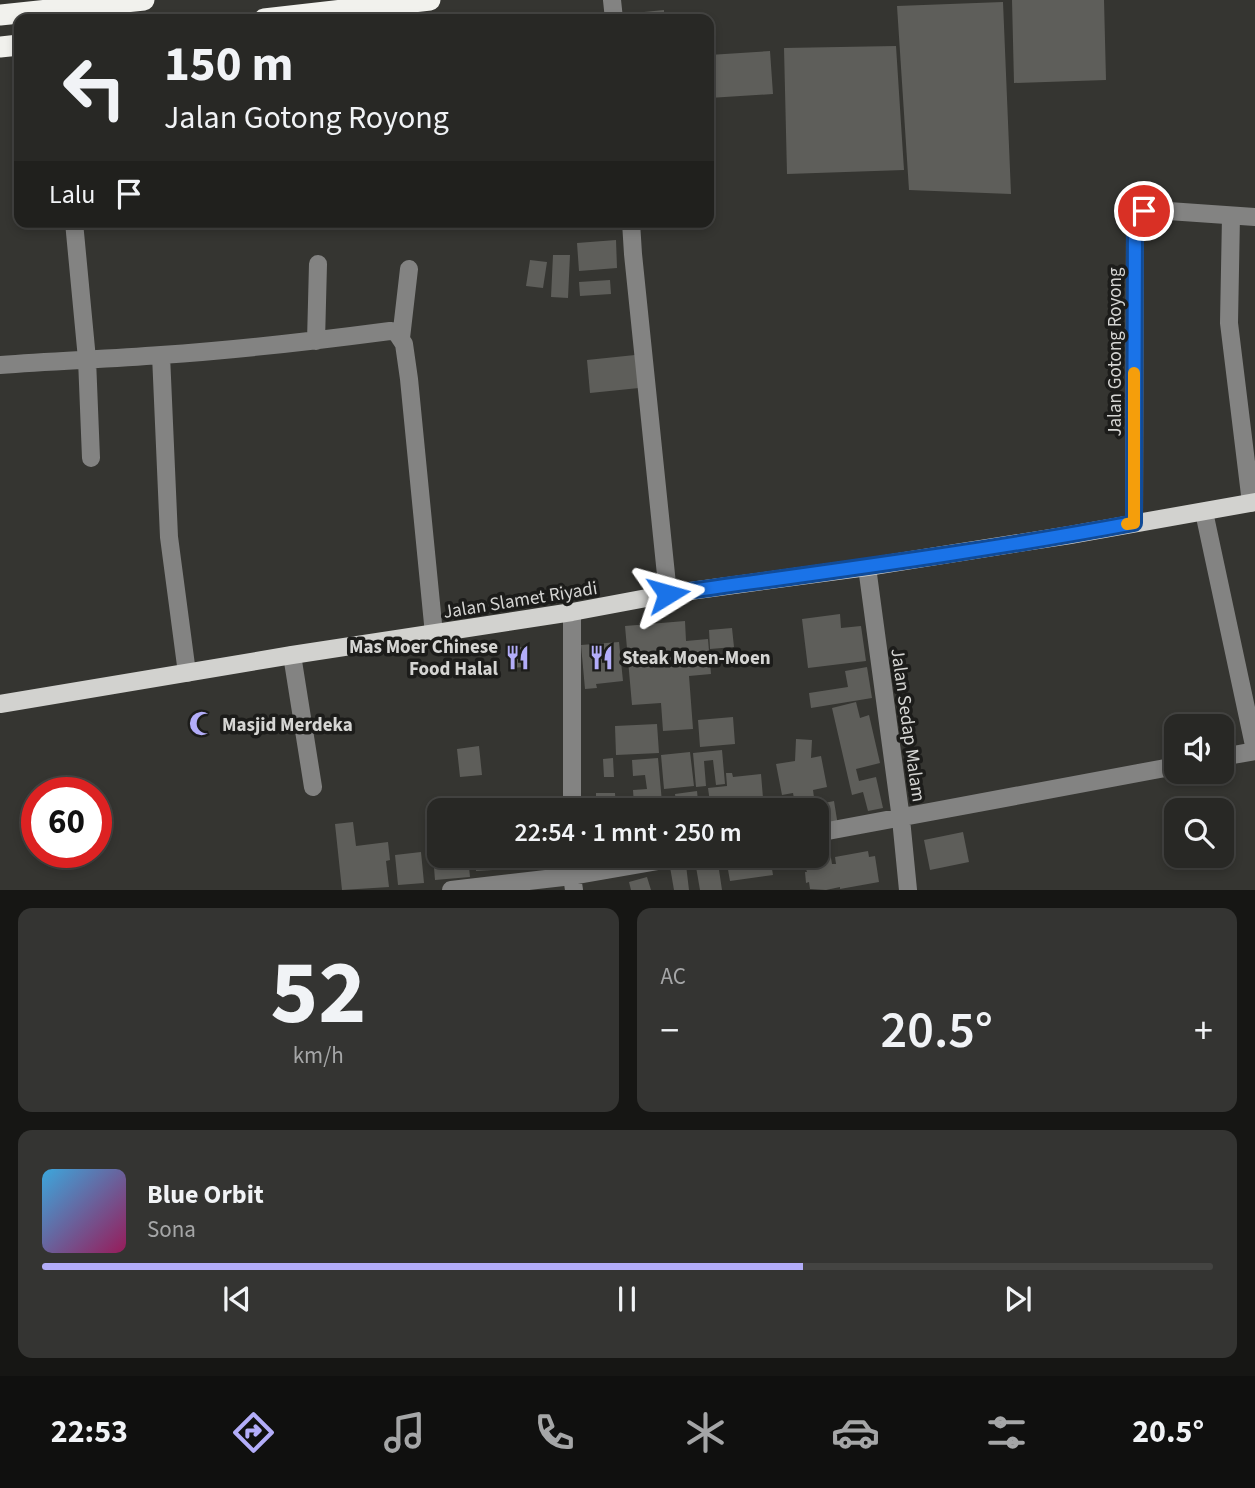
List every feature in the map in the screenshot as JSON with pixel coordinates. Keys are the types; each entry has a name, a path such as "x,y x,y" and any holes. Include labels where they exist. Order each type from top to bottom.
{"highway":[{"path":"0,15 144,0"},
{"path":"308,14 430,0"}],"main road":[{"name":"Jalan Slamet Riyadi","path":"0,704 572,612 668,594 867,567 1253,503"}],"street":[{"name":"Jalan Gotong Royong","path":"1134,523 1135,226 1144,211 1154,210 1255,217"},
{"path":"1231,215 1229,323 1253,503"},
{"path":"75,228 87,359 91,458"},
{"path":"632,228 668,594"},
{"path":"316,341 318,264"},
{"path":"401,338 409,269"},
{"path":"0,365 161,355 396,332 404,344 409,379 434,634"},
{"path":"161,355 169,537 187,673"},
{"path":"1204,512 1255,750 1234,754"},
{"name":"Jalan Sedap Malam","path":"867,567 908,890"},
{"path":"572,612 572,798"},
{"path":"292,655 313,787"},
{"path":"829,831 1164,768"},
{"path":"451,890 573,883 636,868"}],"building":[{"path":"1012,0 1104,0 1106,80 1014,83"},
{"path":"1003,2 1011,194 909,190 897,6"},
{"path":"664,10 664,14 644,14"},
{"path":"896,46 904,170 787,174 784,48"},
{"path":"770,51 773,94 714,98 714,55"},
{"path":"616,240 617,268 579,271 577,243"},
{"path":"553,255 570,255 568,298 551,297"},
{"path":"530,260 547,262 543,288 526,286"},
{"path":"610,280 611,294 580,296 579,282"},
{"path":"635,355 639,388 590,393 587,360"},
{"path":"840,614 841,628 861,626 866,661 808,668 802,619"},
{"path":"685,621 686,641 708,639 711,674 689,676 693,729 663,731 661,703 632,705 625,626"},
{"path":"732,628 734,647 710,649 709,630"},
{"path":"619,642 623,681 596,684 597,688 585,689 581,645"},
{"name":"Mas Moer Chinese Food Halal","path":"524,647 525,667 511,668 511,648"},
{"path":"867,667 872,698 811,708 809,693 848,687 845,671"},
{"path":"856,702 860,718 869,715 880,763 856,769 859,781 876,777 883,808 868,811 863,792 852,795 832,708"},
{"path":"733,717 735,744 700,747 698,720"},
{"path":"657,724 659,753 616,755 615,726"},
{"path":"796,739 812,740 811,758 821,756 827,787 813,790 814,798 794,798 793,793 782,795 776,764 795,761"},
{"path":"479,746 482,775 460,777 457,749"},
{"path":"722,750 725,784 716,785 713,760 704,761 706,786 696,787 693,753"},
{"path":"690,752 694,786 664,789 661,755"},
{"path":"613,758 614,777 604,777 603,759"},
{"path":"658,758 662,798 634,798 633,790 647,789 645,775 633,776 632,760"},
{"path":"726,773 732,773 733,777 761,774 763,798 709,798 708,788 727,786"},
{"path":"697,791 698,798 676,798 675,794"},
{"path":"596,793 615,793 615,798 596,798"},
{"path":"834,801 838,826 829,828 829,802"},
{"path":"353,822 356,846 388,842 390,860 386,861 389,887 342,890 335,824"},
{"path":"963,832 969,862 930,870 924,840"},
{"path":"829,846 832,864 836,864 835,857 868,851 869,857 875,856 879,882 840,889 810,889 809,882 806,883 806,869 801,868 829,868"},
{"path":"421,852 424,883 398,885 395,855"},
{"path":"434,868 469,868 470,877 435,880"},
{"path":"476,868 493,868 493,870 476,871"},
{"path":"670,868 686,868 689,890 674,890"},
{"path":"696,868 719,868 722,890 700,890"},
{"path":"728,868 772,868 773,875 730,881"},
{"path":"647,877 651,890 631,890 629,882"}],"slow traffic":[{"path":"1127,524 1134,523 1134,373"}],"place":[{"name":"Mas Moer Chinese Food Halal","path":"518,657"},
{"name":"Steak Moen-Moen","path":"602,657"},
{"name":"Masjid Merdeka","path":"202,724"}],"route":[{"path":"668,594 867,567 1134,523 1135,226 1144,211"}]}
